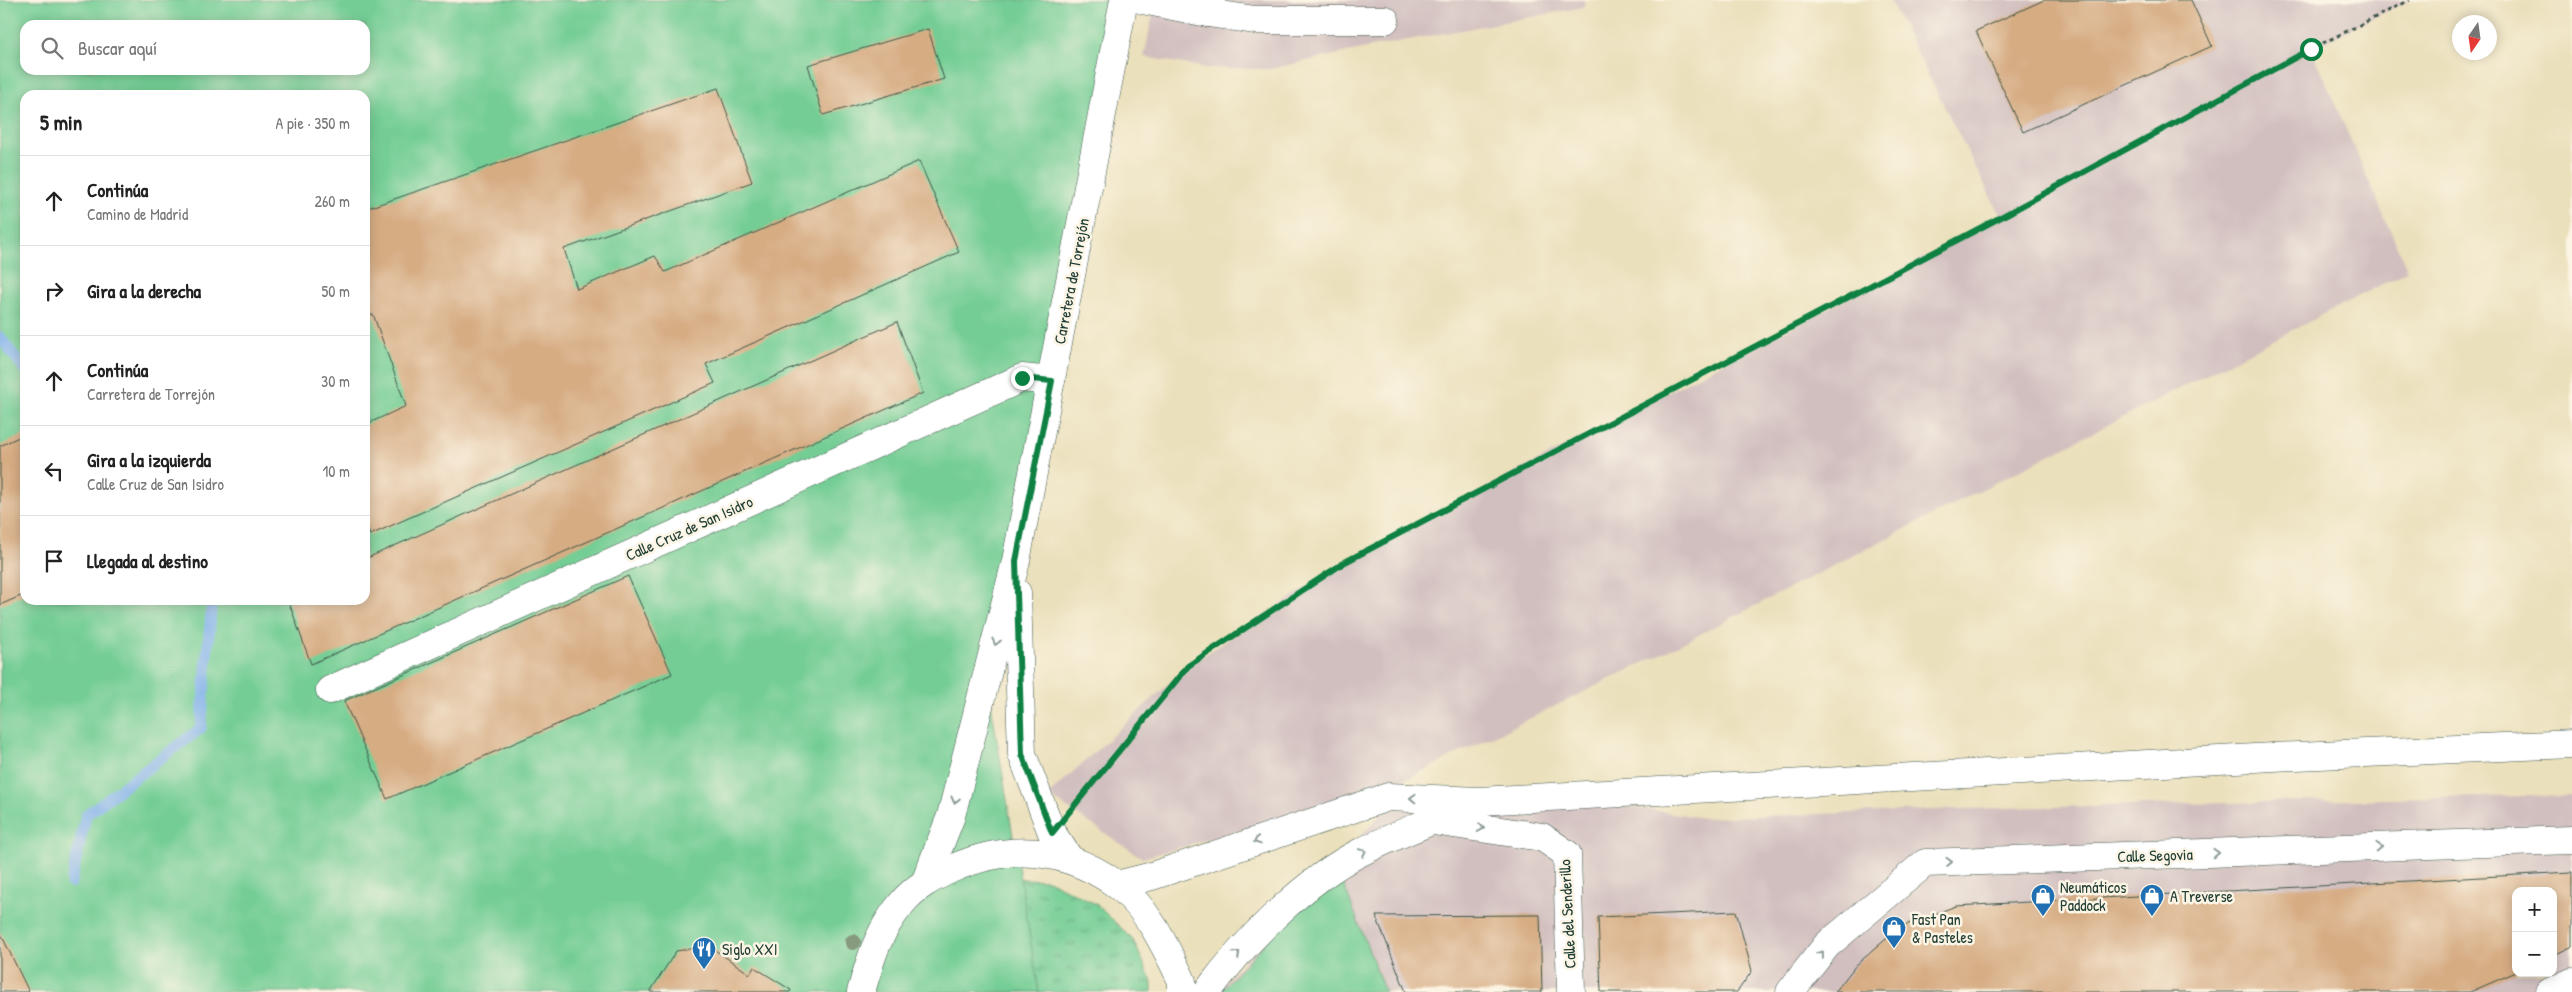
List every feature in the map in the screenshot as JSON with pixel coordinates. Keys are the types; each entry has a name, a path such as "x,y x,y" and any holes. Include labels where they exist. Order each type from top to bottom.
{"street":[{"name":"Carretera de Torrejón","path":"1016,561 1124,0"},
{"path":"1143,0 1209,7 1256,20 1385,20"},
{"name":"Calle Cruz de San Isidro","path":"330,690 1022,378 1052,381"},
{"path":"1016,561 1022,754 1052,833 1069,858"},
{"path":"926,880 951,816 1016,561"},
{"path":"1117,885 1152,876 1388,797 1479,801 2263,757 2572,744"},
{"path":"1207,992 1231,960 1305,889 1359,852 1479,801"},
{"name":"Calle del Senderillo","path":"1433,821 1542,837 1567,854 1571,992"},
{"name":"Calle Segovia","path":"1790,992 1828,945 1925,863 2572,840"},
{"path":"861,992 875,944 902,902 926,880 977,857 1016,852 1042,853 1069,858 1117,885 1147,915 1182,981 1182,992"},
{"path":"2550,992 2572,982"}],"path":[{"path":"1052,833 1188,666 1345,562 2001,217 2311,49 2410,0"}],"shaded area":[{"path":"1225,0 1584,0 1584,7 1366,48 1270,69 1207,68 1144,57 1153,13 1220,24"},
{"path":"1890,0 2410,0 2311,49 2408,271 1665,652 1382,791 1142,858 1048,795 1188,666 1345,562 2001,217"},
{"path":"1551,795 1705,818 1961,809 2572,795 2572,992 1219,992 1222,985 1385,810"}],"green space":[{"path":"0,0 1125,0 990,698 1039,992 0,992"},
{"path":"1336,865 1385,992 1220,992"},
{"path":"1004,878 1048,880 1096,904 1133,940 1152,982 1152,992 885,992"}],"building":[{"path":"2044,0 2191,0 2212,46 2023,132 1976,31"},
{"path":"928,29 944,79 823,115 808,65"},
{"path":"718,88 752,182 564,249 577,289 655,256 665,272 919,161 959,252 706,364 715,383 370,535 370,423 406,406 373,314 370,315 370,207"},
{"path":"897,322 923,393 311,664 290,605 370,605 370,557"},
{"path":"20,436 20,596 0,605 0,446"},
{"path":"628,576 672,674 387,799 344,701"},
{"path":"2572,872 2572,946 2557,953 2557,887 2512,887 2512,974 2470,992 1835,992 1856,965 1900,927 1956,906"},
{"path":"1736,911 1752,971 1737,992 1601,992 1598,917"},
{"path":"1540,915 1542,992 1406,992 1376,916"},
{"path":"0,932 29,992 0,992"},
{"name":"Siglo XXI","path":"709,946 750,974 754,967 791,990 790,992 650,992 676,951"}],"waterway":[{"path":"0,337 20,363"},
{"path":"71,883 86,815 201,728 212,605"}],"place":[{"name":"Neumáticos Paddock","path":"2043,917"},
{"name":"A Treverse","path":"2152,917"},
{"name":"Fast Pan & Pasteles","path":"1894,949"},
{"name":"Siglo XXI","path":"704,970"}],"route":[{"path":"1022,378 1052,381 1016,561 1022,754 1052,833 1188,666 1345,562 2001,217 2311,49"}]}
